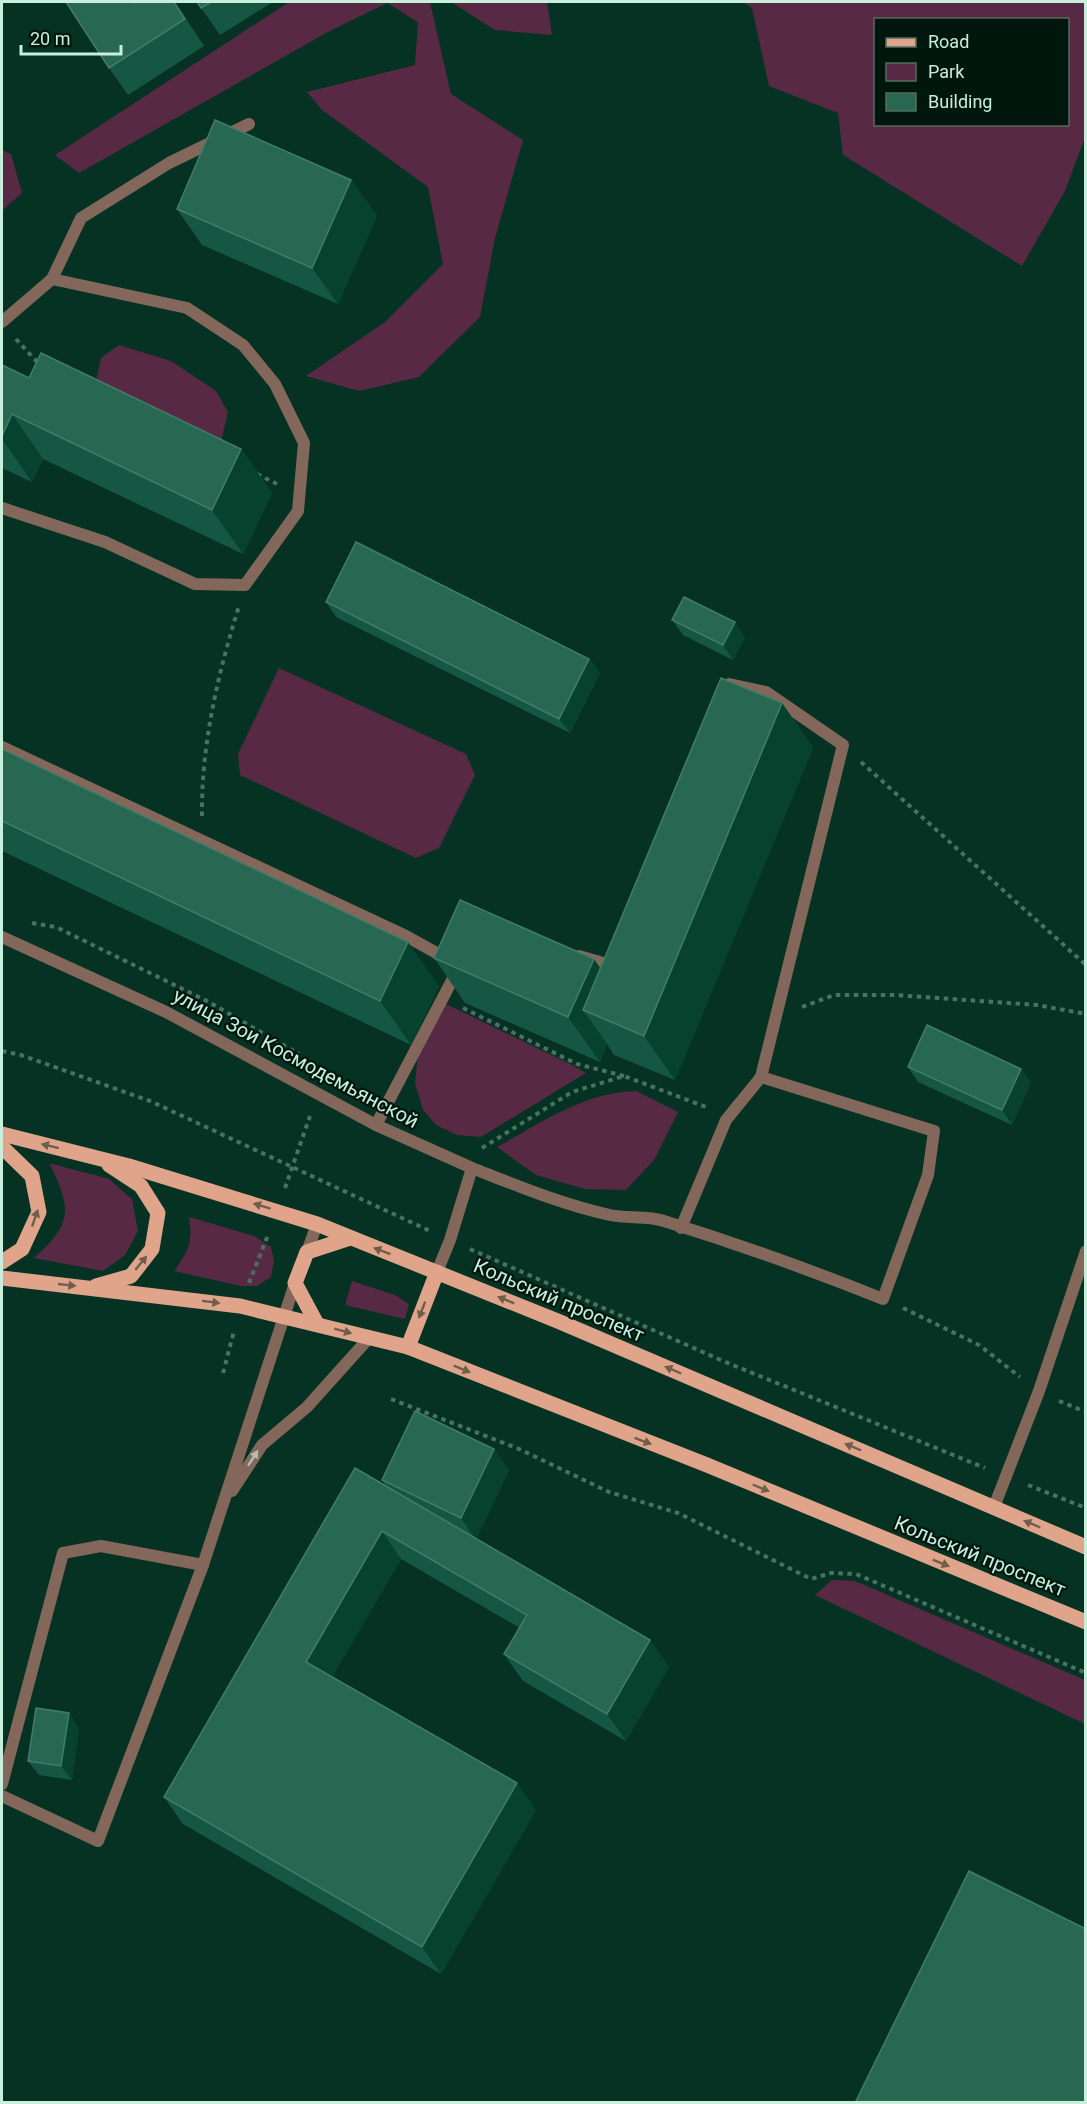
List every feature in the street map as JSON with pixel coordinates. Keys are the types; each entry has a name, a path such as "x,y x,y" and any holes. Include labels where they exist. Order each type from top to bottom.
{"main road":[{"name":"Кольский проспект","path":"2,1134 99,1158 317,1224 437,1272 1086,1547"},
{"path":"2,1147 32,1176 39,1212 22,1250 2,1262"},
{"path":"90,1288 131,1276 152,1249 158,1213 141,1186 99,1158"},
{"path":"317,1324 296,1283 306,1252 350,1238"},
{"path":"408,1347 437,1272"},
{"name":"Кольский проспект","path":"2,1278 240,1306 286,1315 408,1347 707,1465 1086,1622"}],"street":[{"path":"5,327 52,279 81,218 169,163 249,124"},
{"path":"2,508 105,542 195,584 245,585 298,511 304,443 275,384 243,345 188,308 52,279"},
{"path":"681,1228 726,1120 761,1077 843,746 766,692 727,684 723,695"},
{"path":"2,747 462,961 376,1125"},
{"name":"улица Зои Космодемьянской","path":"2,937 166,1012 376,1125 472,1168 563,1204 614,1216 662,1220 793,1263 883,1299"},
{"path":"571,954 617,967 621,956"},
{"path":"761,1077 934,1131 928,1175 883,1299"},
{"path":"437,1272 450,1240 472,1168"},
{"path":"306,1252 317,1224"},
{"path":"994,1508 1008,1477 1039,1391 1086,1251"},
{"path":"2,1796 98,1841 203,1565 296,1283"},
{"path":"221,1508 262,1445 307,1407 369,1338"},
{"path":"2,1784 63,1553 101,1546 203,1565"}],"path":[{"path":"5,327 32,359 48,370"},
{"path":"256,474 278,484 298,511"},
{"path":"202,841 201,779 224,653 245,585"},
{"path":"843,746 1086,965"},
{"path":"776,1017 834,994 896,995 1037,1005 1086,1014"},
{"path":"442,997 577,1064 624,1076 705,1107 726,1120"},
{"path":"2,1051 21,1055 150,1101 450,1240 723,1361 1086,1508"},
{"path":"478,1150 572,1092 624,1076"},
{"path":"883,1299 927,1317 980,1345 1039,1391 1086,1412"},
{"path":"391,1399 519,1449 609,1492 678,1513 811,1579 831,1573 856,1574 1086,1673"}],"green space":[{"path":"289,2 430,2 451,94 523,140 495,238 480,317 419,377 359,391 306,376 385,322 443,264 428,187 322,110 307,92 415,65 418,22 387,3 326,33 79,173 55,155"},
{"path":"451,2 547,2 552,35 495,30"},
{"path":"743,2 1085,2 1085,137 1065,191 1022,266 843,155 838,113 769,86 752,8"},
{"path":"2,150 11,154 22,193 3,210"},
{"path":"119,345 171,361 216,391 228,412 221,442 95,385 101,358"},
{"path":"279,668 466,754 475,775 439,848 416,858 240,775 238,754"},
{"path":"446,1004 586,1073 481,1137 457,1135 436,1125 423,1110 415,1083 418,1054"},
{"path":"636,1091 678,1112 654,1160 626,1190 585,1189 536,1175 497,1147 581,1103 617,1093"},
{"path":"49,1163 109,1179 132,1199 138,1231 125,1255 103,1271 34,1258 56,1235 65,1215 62,1192"},
{"path":"189,1217 254,1236 271,1247 274,1261 271,1277 257,1286 241,1286 174,1271 189,1246"},
{"path":"352,1281 395,1295 409,1304 405,1319 345,1305"},
{"path":"832,1580 855,1581 1085,1680 1085,1724 815,1595"}],"building":[{"path":"66,2 174,2 185,19 109,68"},
{"path":"197,2 211,2 201,8"},
{"path":"215,120 351,180 312,268 177,209"},
{"path":"41,353 241,449 212,510 12,414 2,436 2,365 29,378"},
{"path":"356,542 589,659 559,719 326,602"},
{"path":"684,597 735,622 723,645 672,620"},
{"path":"721,678 782,703 644,1036 583,1010"},
{"path":"2,749 408,942 380,1001 2,821"},
{"path":"460,900 594,959 568,1017 434,958"},
{"path":"927,1025 1021,1069 1002,1110 908,1067"},
{"path":"415,1411 494,1449 461,1518 382,1480"},
{"path":"355,1468 650,1640 607,1714 504,1654 527,1615 382,1531 306,1662 517,1783 422,1947 164,1797"},
{"path":"36,1708 69,1713 61,1766 28,1761"},
{"path":"969,1871 1086,1929 1086,2103 855,2103"}]}
